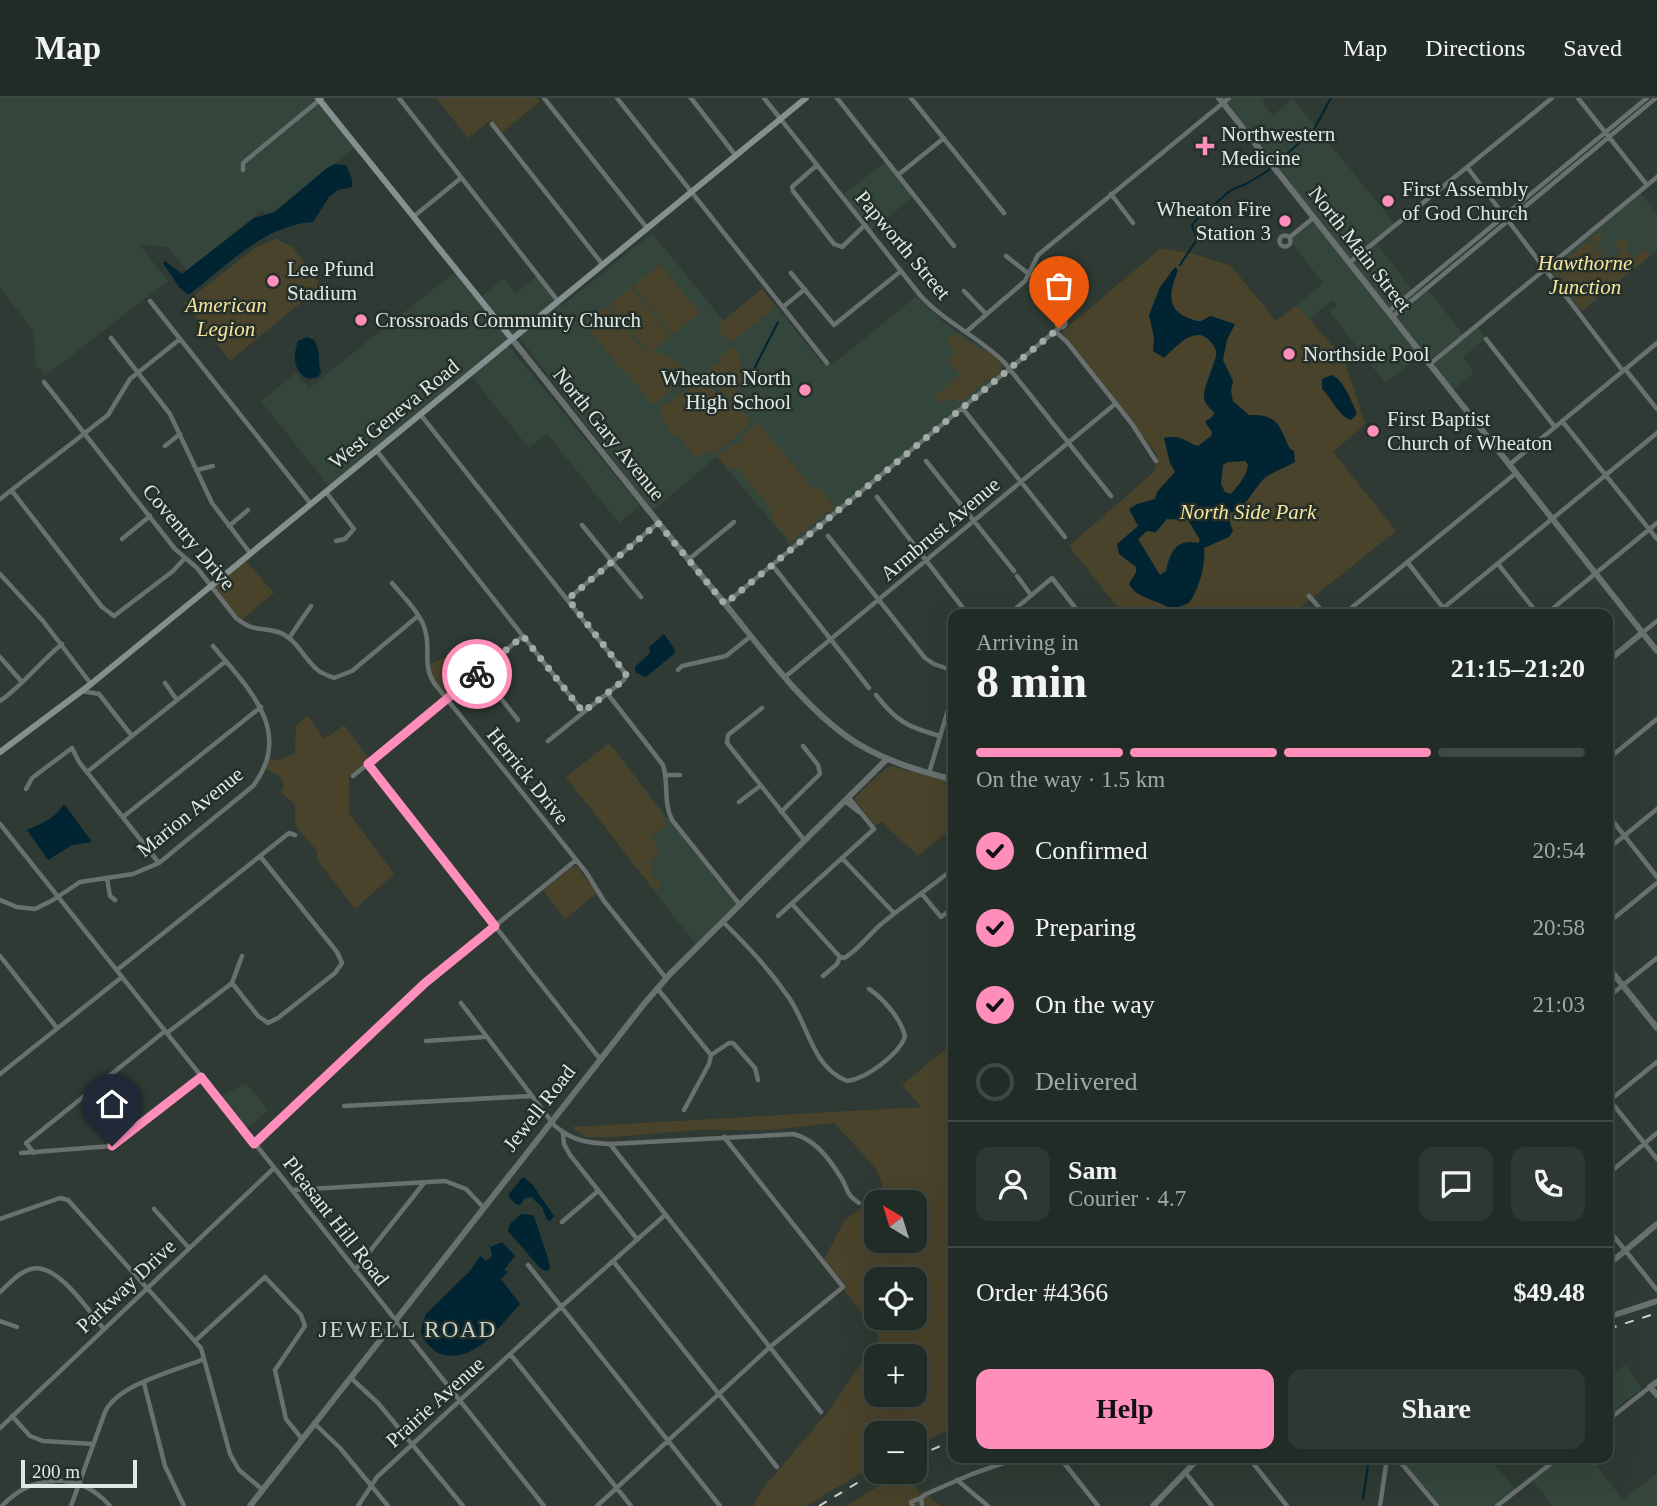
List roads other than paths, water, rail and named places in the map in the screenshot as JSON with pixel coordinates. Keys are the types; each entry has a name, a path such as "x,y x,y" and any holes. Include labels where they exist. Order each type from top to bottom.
{"main road":[{"name":"West Geneva Road","path":"0,752 91,684 806,98"},
{"name":"North Gary Avenue","path":"320,99 512,339"}],"street":[{"path":"399,98 558,301"},
{"path":"544,98 647,228"},
{"path":"617,98 827,363"},
{"path":"691,98 736,156"},
{"name":"Papworth Street","path":"764,98 926,302 992,351 1111,496"},
{"path":"837,98 954,246"},
{"path":"911,98 1004,214"},
{"path":"1349,263 1552,98"},
{"path":"1578,98 1647,185"},
{"path":"1607,135 1647,98"},
{"path":"1390,314 1607,135 1656,98"},
{"path":"243,170 243,163 320,99"},
{"path":"966,332 1021,285 1038,255 1224,100"},
{"name":"North Main Street","path":"1224,100 1313,218 1657,651"},
{"path":"492,124 603,265"},
{"path":"898,175 944,138"},
{"path":"817,165 792,187 834,244 842,247 864,225"},
{"path":"1467,167 1545,270 1657,409"},
{"path":"1430,364 1657,177"},
{"path":"413,216 461,178"},
{"path":"1111,194 1133,223"},
{"path":"1290,237 1313,218"},
{"path":"1006,256 1029,274"},
{"path":"791,273 834,325 901,271"},
{"path":"783,307 805,289"},
{"path":"964,290 986,314"},
{"path":"150,301 311,504"},
{"path":"725,604 1057,330 1132,424 1156,461"},
{"path":"111,338 170,414 212,503 251,554"},
{"path":"0,499 111,411 127,383 180,339"},
{"name":"North Gary Avenue","path":"512,339 785,677 841,732 887,759 948,779"},
{"path":"1486,339 1555,427"},
{"path":"1509,465 1657,343"},
{"name":"Coventry Drive","path":"44,382 150,516 236,618 253,630 279,632 289,638"},
{"name":"Armbrust Avenue","path":"785,677 1115,404"},
{"path":"963,409 1065,537"},
{"path":"420,414 626,674 624,680 548,741"},
{"path":"1562,421 1657,539"},
{"path":"1407,563 1443,608 1657,433"},
{"path":"164,446 180,434"},
{"path":"376,450 583,712"},
{"path":"926,461 1031,595"},
{"path":"197,470 213,466"},
{"path":"1350,609 1516,473"},
{"path":"12,491 102,607 114,616 173,571 185,558"},
{"path":"326,492 354,529 345,539 336,541"},
{"path":"877,497 964,609"},
{"path":"229,526 248,510"},
{"path":"122,539 150,516"},
{"path":"688,560 734,522"},
{"path":"568,599 658,523"},
{"path":"1552,609 1657,523"},
{"path":"582,526 641,597"},
{"path":"828,536 925,658 948,669"},
{"path":"1498,564 1534,609"},
{"path":"773,566 869,688"},
{"path":"0,574 33,608 91,684"},
{"path":"1015,609 1052,578 1076,609"},
{"name":"Herrick Drive","path":"392,583 418,616 427,637 428,672 446,699 576,860 604,901 666,978"},
{"path":"1309,596 1320,609"},
{"path":"311,606 289,638 318,670 334,678 352,671 418,616"},
{"path":"1613,657 1657,621"},
{"path":"353,776 523,636"},
{"path":"678,670 682,666 726,656 751,636"},
{"path":"0,701 62,644"},
{"name":"Marion Avenue","path":"0,900 17,907 35,909 80,882 133,874 159,863 243,795 256,781 269,749 268,727 261,707 213,646"},
{"path":"0,657 22,682"},
{"path":"87,772 226,661"},
{"path":"480,672 518,720"},
{"path":"100,676 99,694 132,736"},
{"path":"165,683 177,700"},
{"path":"81,691 99,694"},
{"path":"607,693 658,757 666,775 670,816 740,905"},
{"path":"876,695 891,714 904,724 940,736"},
{"path":"123,817 261,707"},
{"path":"762,708 727,738 729,745 805,842"},
{"path":"929,774 948,710"},
{"path":"1613,755 1657,719"},
{"path":"781,812 820,774 818,765 803,746"},
{"path":"26,789 32,778 72,748 87,772 159,863"},
{"name":"Jewell Road","path":"250,1506 657,988 887,759"},
{"path":"368,764 600,1059"},
{"path":"666,775 680,775"},
{"path":"739,802 760,786"},
{"path":"778,916 874,829 848,800"},
{"path":"1613,845 1657,809"},
{"path":"1613,822 1657,877"},
{"name":"Pleasant Hill Road","path":"0,824 544,1506"},
{"path":"117,970 289,833 295,835"},
{"path":"232,983 258,1016 268,1023 335,973 342,963 337,953 260,856"},
{"path":"842,858 894,913"},
{"path":"254,1144 425,983 576,860"},
{"path":"792,904 840,957 844,958 894,913 948,873"},
{"path":"107,877 110,896 115,900"},
{"path":"1613,919 1657,883"},
{"path":"922,894 941,917 948,911"},
{"path":"723,922 755,953 792,1002 812,1046 834,1073 847,1081 865,1076 899,1049 905,1037 901,1025 879,997 869,989"},
{"path":"0,956 57,1028"},
{"path":"34,1153 26,1143 232,983 242,956"},
{"path":"823,976 840,957"},
{"path":"1613,993 1657,958"},
{"path":"1613,973 1657,1028"},
{"path":"0,1074 122,976"},
{"path":"657,988 711,1055"},
{"path":"460,1003 551,1122 580,1142 610,1144 794,1134 814,1143 838,1173 848,1196 859,1203"},
{"path":"426,1041 485,1037"},
{"path":"684,1110 709,1064 711,1055 729,1043 733,1043 755,1068 758,1080"},
{"path":"1613,1096 1657,1062"},
{"path":"21,1153 112,1146 201,1077"},
{"path":"344,1106 532,1096"},
{"path":"1613,1104 1657,1159"},
{"path":"564,1133 566,1150 637,1239"},
{"path":"1613,1170 1657,1133"},
{"path":"597,1506 770,1347 843,1287 724,1137"},
{"path":"610,1144 821,1412"},
{"name":"Parkway Drive","path":"0,1427 274,1168"},
{"path":"291,1190 445,1181 460,1185 484,1208"},
{"path":"355,1270 424,1182"},
{"path":"562,1222 598,1191"},
{"path":"0,1219 60,1198 68,1200 145,1289 201,1348 230,1454 239,1470 263,1490"},
{"path":"154,1209 189,1248"},
{"name":"Prairie Avenue","path":"358,1506 370,1485 412,1444 665,1215"},
{"path":"1613,1261 1657,1224"},
{"path":"1613,1235 1657,1290"},
{"path":"613,1261 777,1467"},
{"path":"528,1265 720,1506"},
{"path":"0,1292 26,1271 42,1268 57,1275 103,1328"},
{"path":"194,1341 265,1277 301,1315 305,1326 275,1370 286,1419 302,1439"},
{"path":"1613,1315 1657,1301"},
{"path":"0,1321 17,1327"},
{"path":"511,1355 631,1506"},
{"path":"71,1506 111,1401 120,1393 204,1359"},
{"path":"351,1378 378,1403 463,1506"},
{"path":"1613,1416 1657,1382"},
{"path":"144,1383 165,1466 184,1506"},
{"path":"1650,1387 1657,1395"},
{"path":"12,1416 30,1436 43,1441 93,1444"},
{"path":"315,1424 340,1448 388,1506"},
{"path":"914,1506 911,1502 923,1496 1004,1463"},
{"path":"1064,1463 1098,1506"},
{"path":"1153,1506 1194,1463"},
{"path":"1253,1463 1287,1506"},
{"path":"1380,1506 1386,1463"},
{"path":"1401,1463 1437,1506"},
{"path":"1497,1506 1552,1463"},
{"path":"1185,1472 1212,1506"},
{"path":"2,1506 19,1491 39,1482 55,1480 79,1485 94,1492 110,1506"},
{"path":"957,1480 988,1506"},
{"path":"922,1506 923,1496"}],"water":[{"path":"335,164 346,165 352,179 352,187 338,190 329,197 313,222 279,230 263,238 190,294 179,287 163,263 165,261 182,274 254,218 275,212"},
{"path":"1175,267 1178,270 1171,295 1178,312 1197,321 1211,316 1235,324 1227,340 1223,360 1233,381 1233,401 1249,415 1267,417 1277,423 1290,449 1294,451 1295,462 1264,479 1244,504 1230,513 1233,531 1229,537 1204,548 1203,569 1193,597 1189,603 1176,609 1168,609 1132,589 1129,584 1136,567 1119,554 1117,544 1138,526 1129,509 1155,499 1157,492 1175,472 1164,438 1179,438 1198,446 1211,436 1212,432 1205,422 1214,412 1206,404 1204,393 1216,350 1204,336 1198,335 1185,339 1164,358 1153,351 1154,337 1149,315 1160,287","holes":["1245,461 1248,465 1242,480 1231,494 1225,492 1221,484 1223,465","1167,519 1188,520 1200,540 1198,543 1185,543 1176,548 1166,571 1160,575 1138,539 1147,531 1156,532"]},
{"path":"307,337 314,340 316,345 321,372 318,377 308,379 299,372 295,357 298,341"},
{"path":"1331,375 1343,385 1353,403 1357,414 1351,420 1342,415 1322,389 1322,379"},
{"path":"664,634 675,650 674,654 646,677 635,672 635,667 650,653 649,647"},
{"path":"64,804 92,842 72,845 48,860 27,830 52,817"},
{"path":"523,1177 532,1184 554,1216 550,1221 547,1220 542,1207 531,1197 525,1198 520,1205 515,1204 508,1195"},
{"path":"521,1214 533,1215 535,1219 550,1265 549,1270 540,1268 508,1231 510,1224"},
{"path":"502,1242 515,1256 504,1270 508,1272 501,1279 520,1304 487,1340 468,1353 445,1355 437,1352 421,1334 426,1314 470,1271 480,1256 486,1261 492,1256 490,1247"}],"waterway":[{"path":"1180,265 1197,239 1192,226 1195,221 1231,190 1266,172 1313,131 1331,98"},
{"path":"755,367 778,322"},
{"path":"1363,1499 1368,1463"}],"railway":[{"path":"1613,1327 1657,1313"},
{"path":"927,1452 948,1443"},
{"path":"819,1506 864,1479"}],"place":[{"name":"Northwestern Medicine","path":"1205,146"},
{"name":"First Assembly of God Church","path":"1388,201"},
{"name":"Wheaton Fire Station 3","path":"1285,221"},
{"name":"Lee Pfund Stadium","path":"273,281"},
{"name":"Crossroads Community Church","path":"361,320"},
{"name":"Northside Pool","path":"1289,354"},
{"name":"Wheaton North High School","path":"805,390"},
{"name":"First Baptist Church of Wheaton","path":"1373,431"}],"district":[{"name":"JEWELL ROAD","path":"408,1329"}],"park label":[{"name":"Hawthorne Junction","path":"1585,275"},
{"name":"American Legion","path":"226,317"},
{"name":"North Side Park","path":"1248,512"}]}
